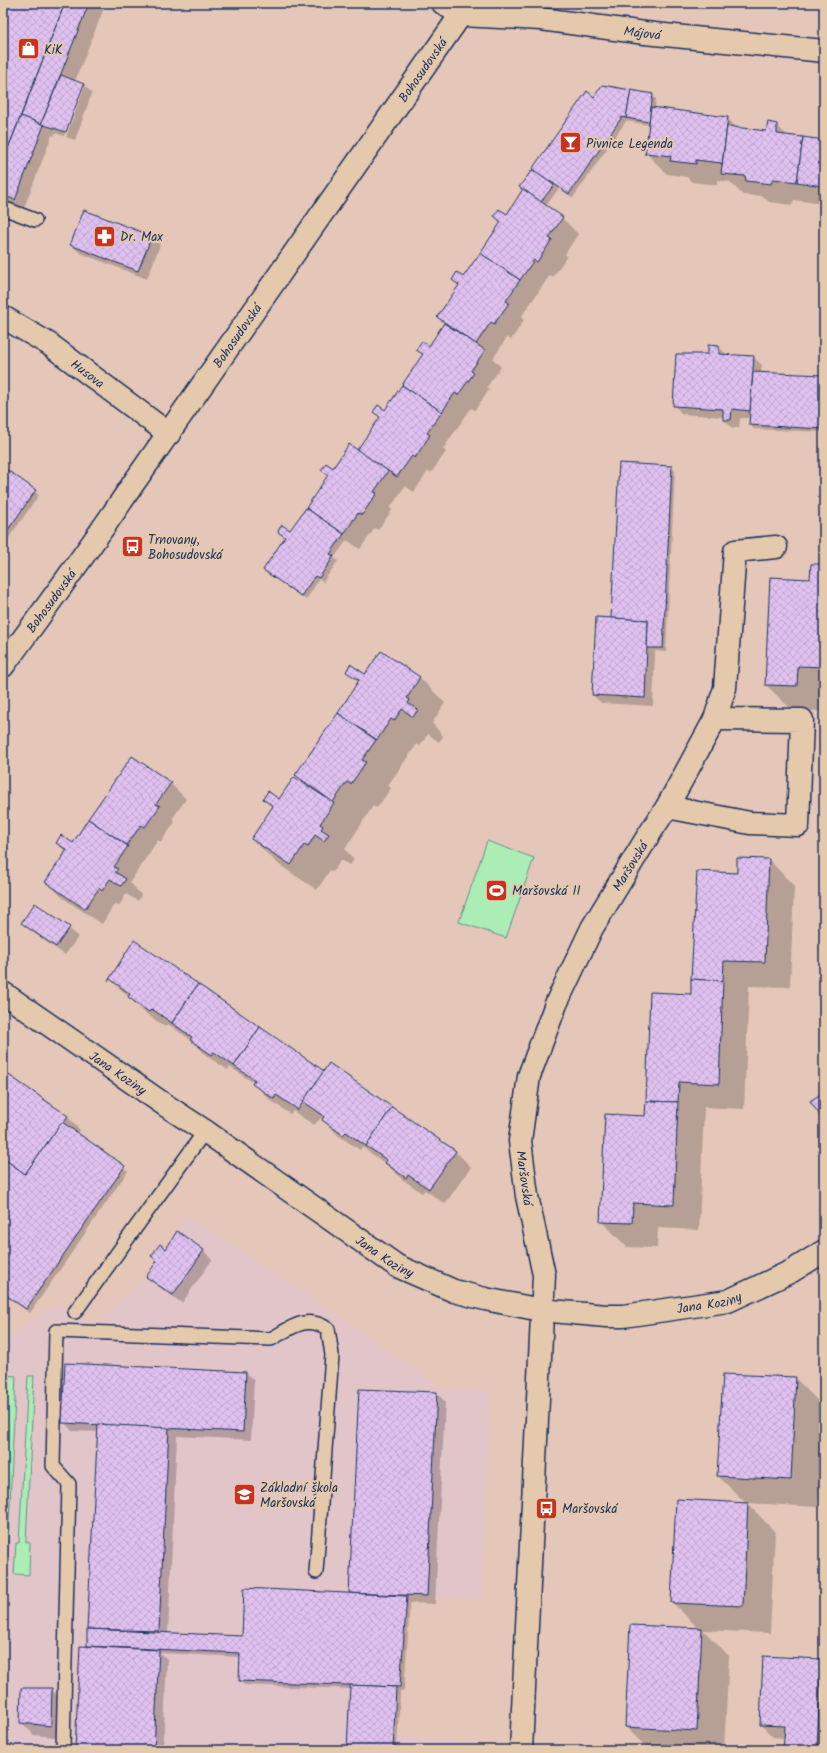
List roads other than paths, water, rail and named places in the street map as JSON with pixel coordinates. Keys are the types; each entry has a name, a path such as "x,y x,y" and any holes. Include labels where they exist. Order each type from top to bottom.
{"street":[{"path":"443,3 465,9"},
{"name":"Májová","path":"465,9 645,33 824,51"},
{"name":"Bohosudovská","path":"3,666 33,627 112,516 465,9"},
{"name":"Husova","path":"3,317 49,344 169,434"},
{"name":"Maršovská","path":"521,1750 534,1504 541,1310 544,1275 527,1196 520,1141 529,1076 556,1004 592,928 667,807 715,719 726,688 735,551 776,547"},
{"path":"667,807 750,823 798,825 802,720 715,719"},
{"name":"Jana Koziny","path":"3,993 165,1106 205,1131 397,1266 454,1291 485,1299 541,1310 623,1316 728,1301 792,1271 824,1251"}],"lane":[{"path":"3,208 35,220"},
{"path":"76,1312 205,1131"},
{"path":"63,1750 69,1484 53,1466 56,1331 271,1339 300,1323 318,1322 328,1329 332,1354 316,1572"}],"place":[{"name":"KiK","path":"29,49"},
{"name":"Pivnice Legenda","path":"570,143"},
{"name":"Dr. Max","path":"105,236"},
{"name":"Trnovany, Bohosudovská","path":"133,546"},
{"name":"Maršovská II","path":"497,890"},
{"name":"Základní škola Maršovská","path":"244,1494"},
{"name":"Maršovská","path":"546,1508"}]}
